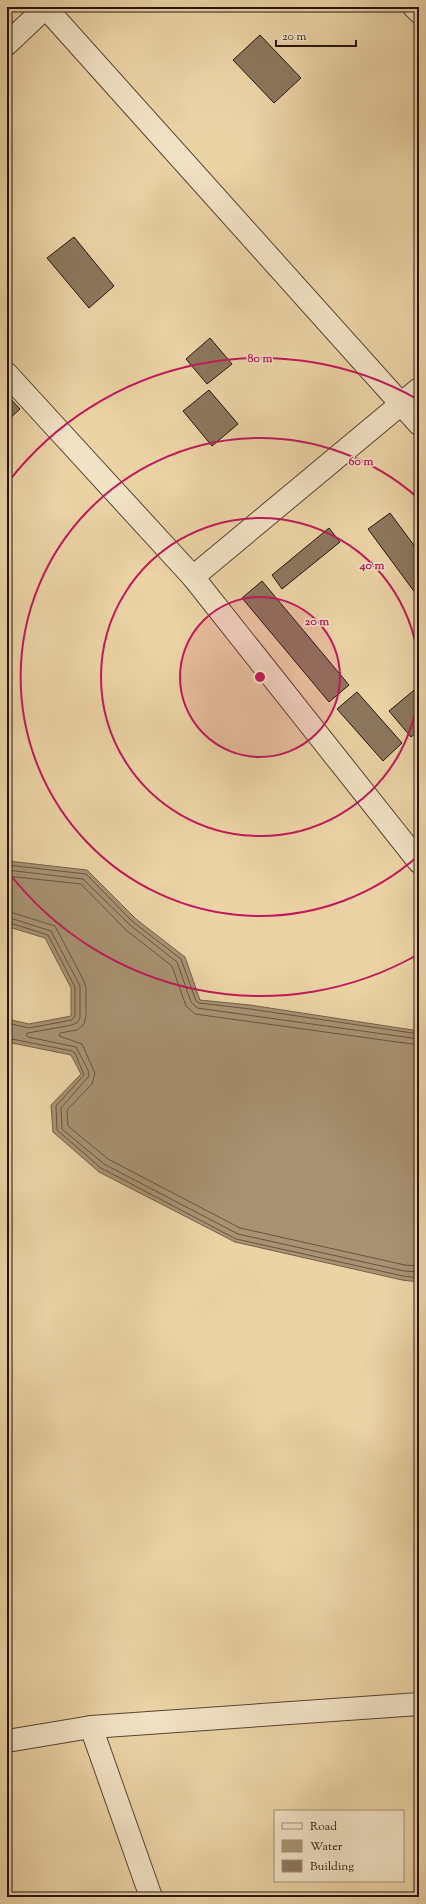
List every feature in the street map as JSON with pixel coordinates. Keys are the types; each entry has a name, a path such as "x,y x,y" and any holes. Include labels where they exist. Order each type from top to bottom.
{"street":[{"path":"7,44 45,7 403,404 419,424"},
{"path":"414,7 419,12"},
{"path":"7,374 193,577 419,862"},
{"path":"193,577 403,404 419,389"},
{"path":"7,1741 91,1727 419,1704"},
{"path":"91,1727 151,1897"}],"water":[{"path":"8,861 87,870 136,919 185,957 200,1000 250,1005 419,1031 419,1282 402,1280 235,1242 99,1172 53,1132 51,1105 81,1074 71,1055 7,1042 7,1019 29,1024 71,1016 71,988 45,938 9,927 7,922"}],"building":[{"path":"260,35 301,78 274,103 233,60"},
{"path":"74,237 114,286 89,308 47,258"},
{"path":"210,338 232,364 207,384 186,359"},
{"path":"209,390 238,424 212,446 183,411"},
{"path":"7,395 20,409 7,421"},
{"path":"390,513 419,552 419,598 368,529"},
{"path":"329,528 340,542 282,589 272,575"},
{"path":"262,581 349,685 329,702 242,598"},
{"path":"419,686 419,730 411,737 389,711"},
{"path":"357,692 402,743 383,761 337,709"}]}
